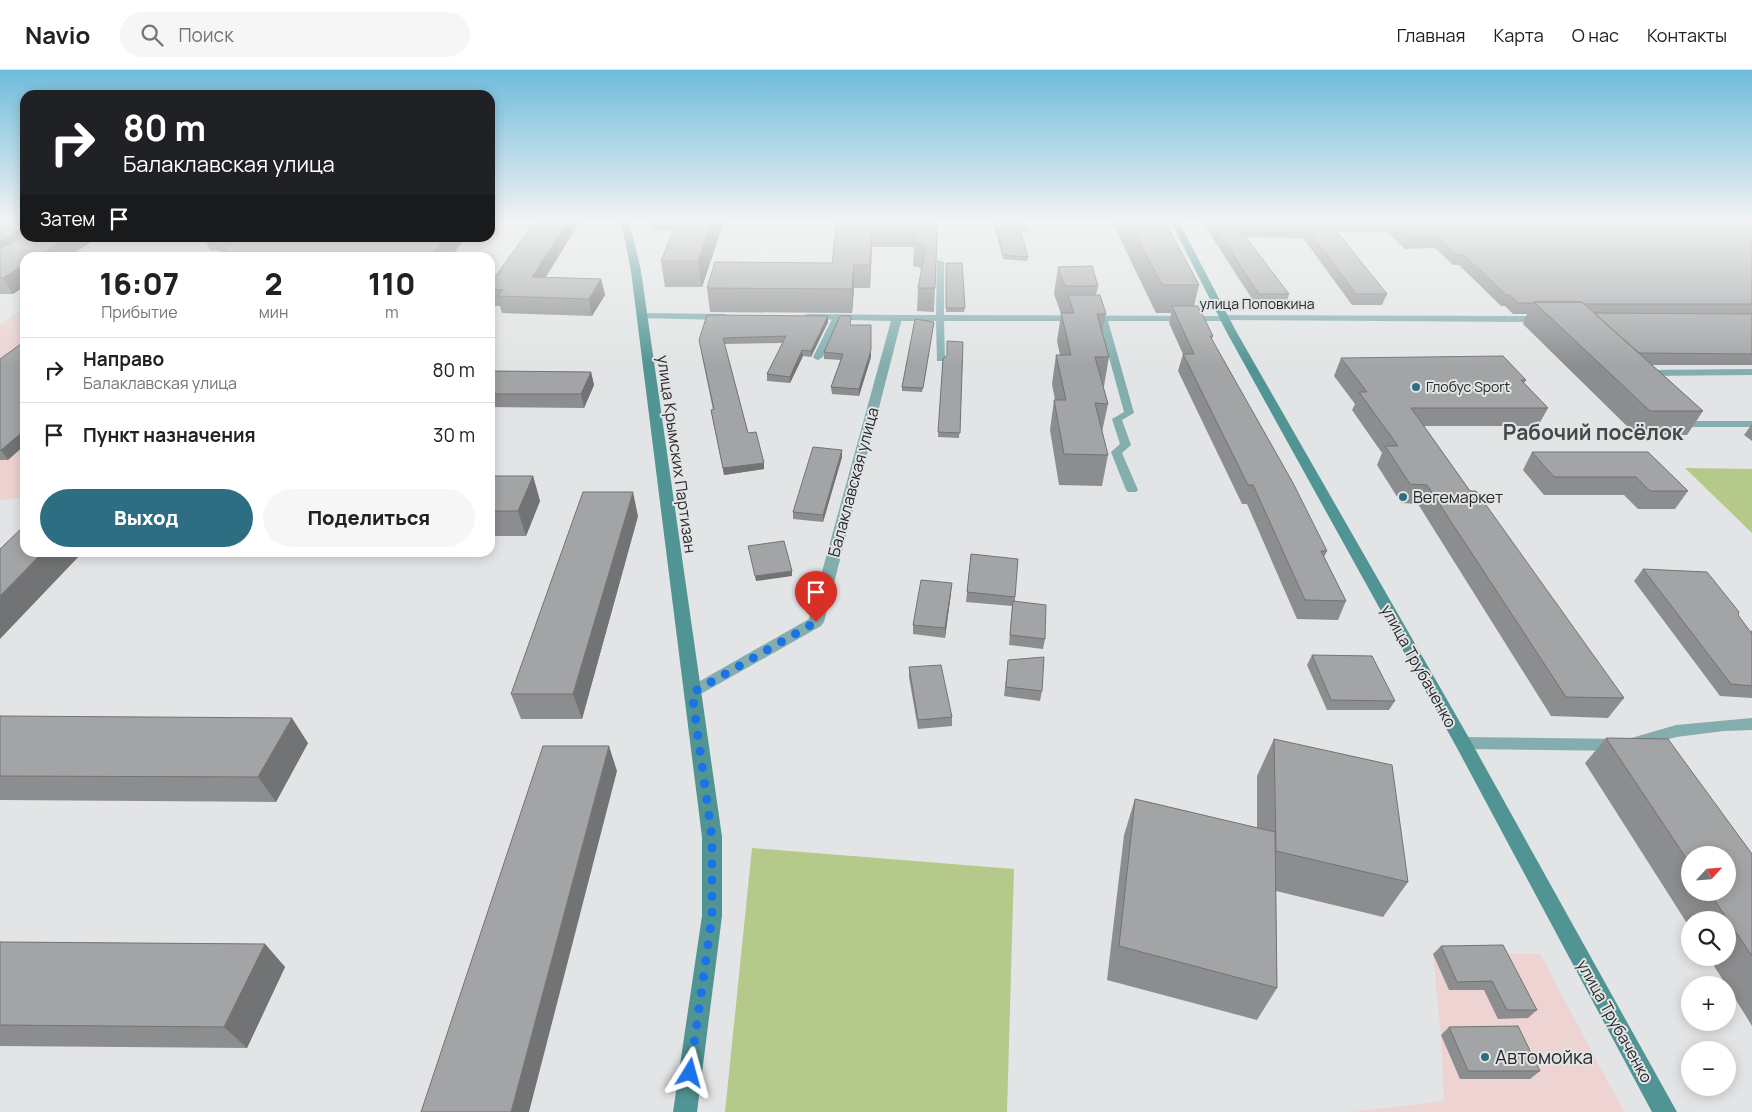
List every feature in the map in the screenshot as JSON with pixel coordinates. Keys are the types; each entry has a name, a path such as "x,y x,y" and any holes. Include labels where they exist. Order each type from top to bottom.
{"main road":[{"name":"улица Крымских Партизан","path":"636,269 692,693"},
{"name":"улица Трубаченко","path":"1198,269 1223,318 1463,743 1665,1112"},
{"path":"685,1112 712,916 712,837 692,693"}],"street":[{"path":"642,316 740,317"},
{"name":"улица Поповкина","path":"798,317 897,318"},
{"name":"Балаклавская улица","path":"692,693 816,622 897,318"},
{"name":"улица Поповкина","path":"1223,318 1553,319"}],"lane":[{"path":"940,269 940,359"},
{"path":"818,358 837,317"},
{"name":"улица Поповкина","path":"897,318 1223,318"},
{"path":"1103,318 1129,413 1116,419 1126,445 1116,452 1132,490"},
{"path":"1646,386 1632,373 1752,372"},
{"path":"1675,411 1689,424 1752,424"},
{"path":"1463,743 1628,744 1676,731 1724,725 1752,724"}],"shaded area":[{"path":"20,311 20,498 0,500 0,325"},
{"path":"1433,954 1540,954 1624,1112 1352,1112 1444,1101 1441,1035"}],"green space":[{"path":"1685,468 1752,469 1752,533"},
{"path":"752,848 1014,869 1007,1112 725,1112"}],"building":[{"path":"0,269 18,269 3,278 0,278"},
{"path":"501,269 537,269 532,277 601,279 589,299 498,296 503,290 495,289 495,277"},
{"path":"713,269 854,269 852,289 707,288"},
{"path":"922,269 936,269 935,288 918,288"},
{"path":"946,269 962,269 965,308 946,308"},
{"path":"1059,269 1093,269 1098,286 1065,286"},
{"path":"1153,269 1190,269 1199,285 1162,285"},
{"path":"1242,269 1270,269 1289,294 1259,294"},
{"path":"1337,269 1367,269 1387,294 1356,294"},
{"path":"1478,269 1752,269 1752,304 1518,303 1510,295 1506,295"},
{"path":"1068,295 1100,295 1106,314 1097,314 1109,357 1095,357 1108,404 1095,403 1108,455 1064,454 1054,400 1066,400 1056,355 1071,355 1061,313 1074,313"},
{"path":"1534,302 1582,302 1703,411 1650,411"},
{"path":"1172,306 1198,306 1213,336 1210,336 1293,483 1327,551 1321,551 1346,601 1305,600 1253,485 1248,485 1183,354 1194,354"},
{"path":"1594,313 1752,314 1752,354 1639,353"},
{"path":"707,315 828,316 811,351 802,350 790,377 767,374 786,336 723,338 748,433 756,432 764,463 723,468 711,410 714,409 699,340"},
{"path":"840,316 851,316 850,325 871,325 871,350 859,389 831,387 843,354 824,352"},
{"path":"915,319 934,322 923,388 902,387"},
{"path":"947,341 963,342 960,433 938,432 943,359 947,355"},
{"path":"20,345 20,434 1,450 0,450 0,359"},
{"path":"1503,356 1526,380 1521,380 1548,408 1411,408 1470,491 1476,491 1624,698 1566,697 1427,485 1410,484 1385,446 1398,446 1359,392 1367,392 1341,358"},
{"path":"495,371 591,372 581,394 495,394"},
{"path":"813,447 842,450 823,515 793,512"},
{"path":"1532,452 1648,452 1688,491 1650,491 1636,477 1554,477"},
{"path":"495,476 533,476 518,511 495,511"},
{"path":"583,492 633,492 573,694 511,694"},
{"path":"20,530 20,557 38,557 0,596 0,549"},
{"path":"784,541 792,571 755,576 748,546"},
{"path":"971,554 1018,559 1015,597 967,592"},
{"path":"1643,569 1707,572 1739,612 1738,615 1752,634 1752,686 1731,684"},
{"path":"921,580 952,583 945,628 913,625"},
{"path":"1013,601 1046,605 1045,639 1010,635"},
{"path":"1312,655 1372,656 1395,701 1331,700"},
{"path":"1044,657 1042,691 1006,687 1008,660"},
{"path":"941,665 952,717 918,720 909,667"},
{"path":"0,716 292,718 258,777 0,776"},
{"path":"1606,738 1668,739 1752,854 1752,956 1736,932 1736,911 1722,911 1715,901 1736,901 1736,846 1681,846 1681,850"},
{"path":"1274,739 1392,765 1408,882 1276,851"},
{"path":"543,746 609,746 511,1112 421,1112"},
{"path":"1135,799 1275,832 1277,988 1119,946"},
{"path":"0,942 265,944 224,1027 0,1025"},
{"path":"1503,945 1537,1010 1507,1010 1492,981 1457,982 1441,946"},
{"name":"Автомойка","path":"1518,1026 1540,1071 1468,1071 1449,1027"}],"place":[{"name":"Глобус Sport","path":"1416,387"},
{"name":"Вегемаркет","path":"1403,497"},
{"name":"Автомойка","path":"1485,1057"}],"district":[{"name":"Рабочий посёлок","path":"1593,433"}],"route":[{"path":"690,1073 712,916 712,837 692,693 816,622"}]}
